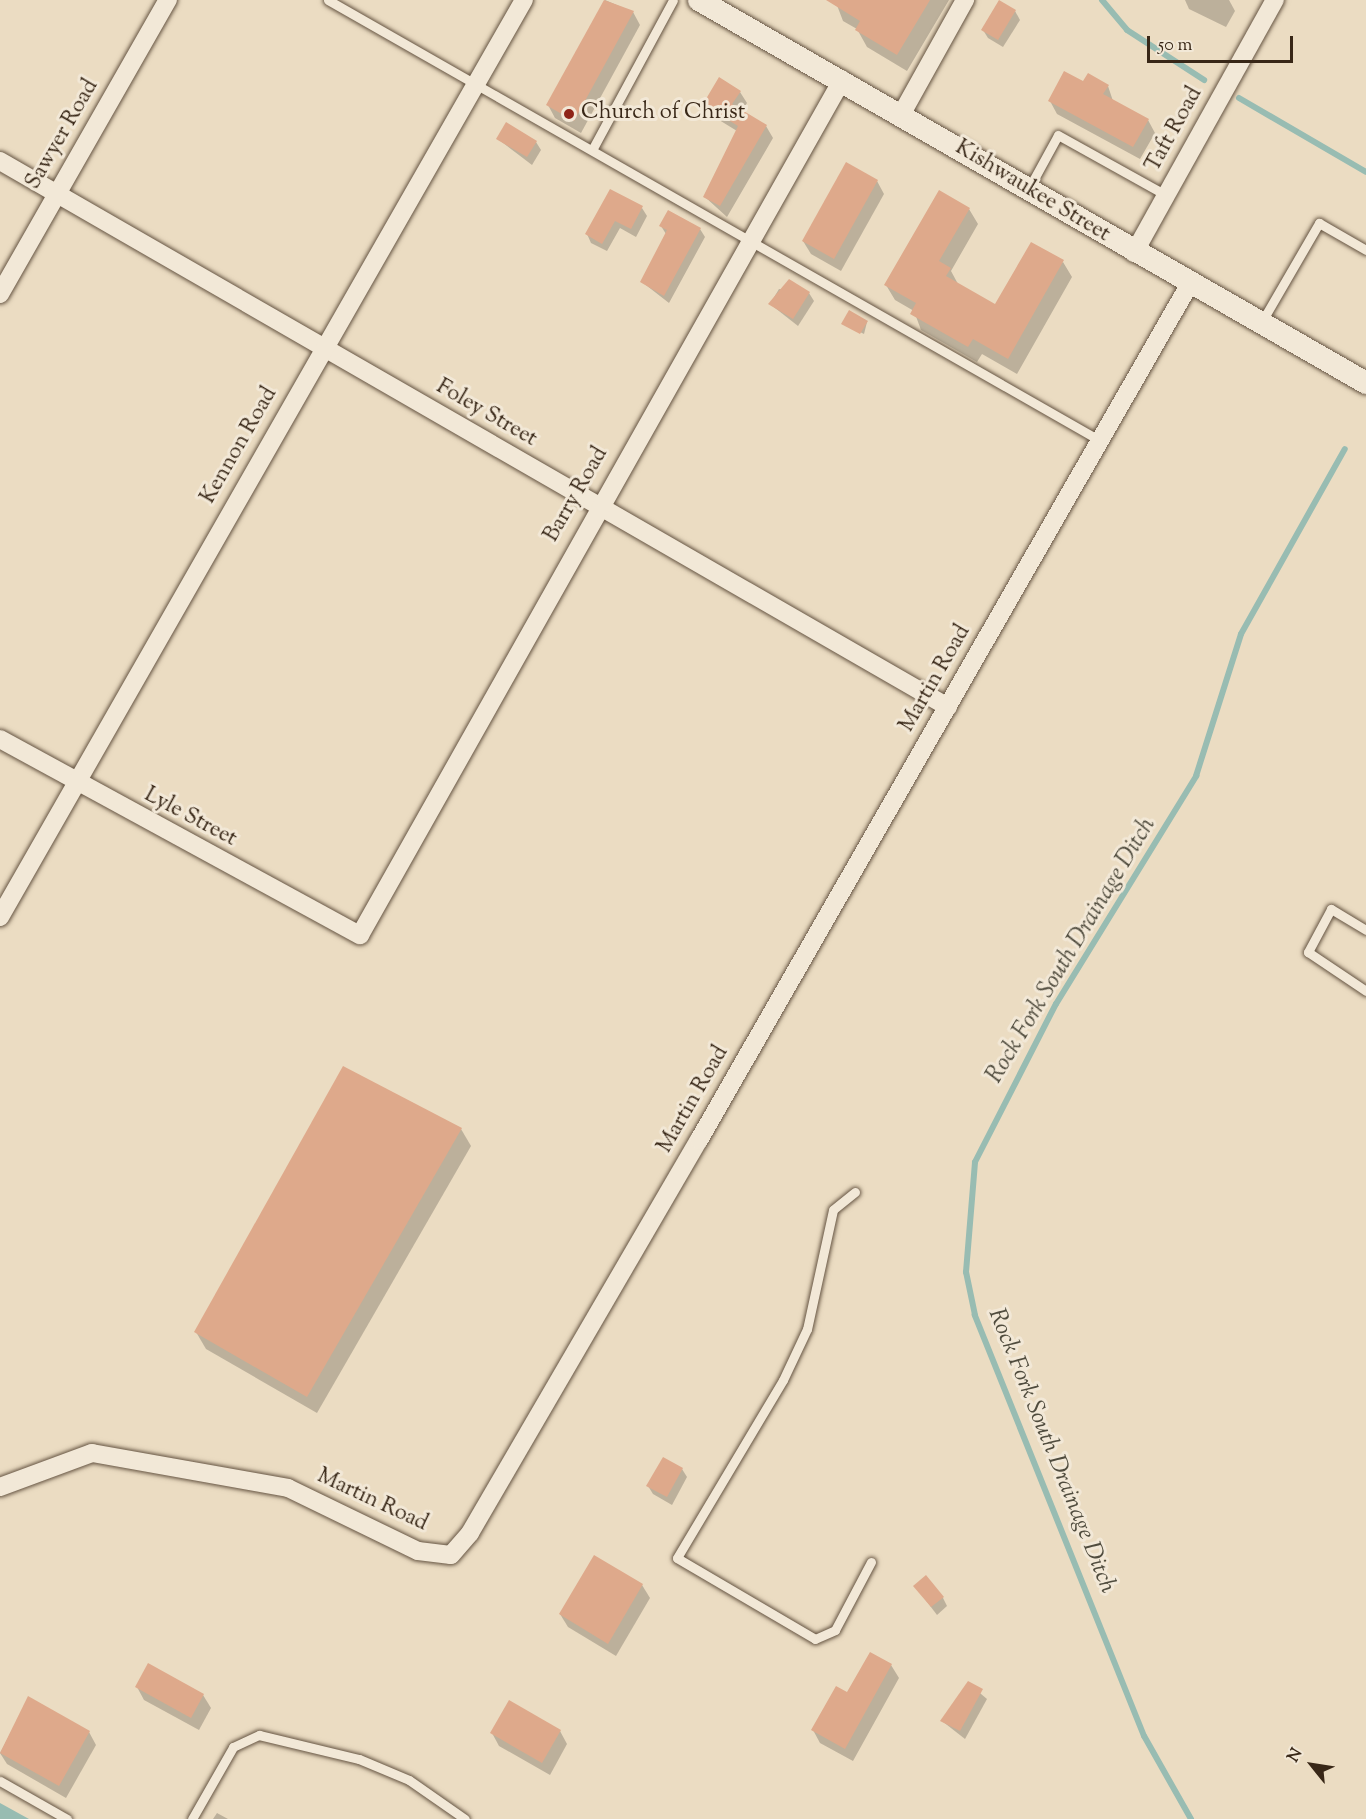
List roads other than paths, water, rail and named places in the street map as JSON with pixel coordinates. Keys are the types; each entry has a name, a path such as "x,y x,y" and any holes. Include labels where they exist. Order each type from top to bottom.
{"street":[{"name":"Sawyer Road","path":"0,294 168,0"},
{"name":"Kennon Road","path":"0,918 524,0"},
{"name":"Kishwaukee Street","path":"699,0 842,80 1134,253 1366,383"},
{"path":"901,115 965,0"},
{"name":"Taft Road","path":"1134,253 1275,0"},
{"name":"Barry Road","path":"360,935 598,505 842,80"},
{"name":"Foley Street","path":"0,161 948,707"},
{"name":"Martin Road","path":"0,1487 92,1454 288,1488 418,1551 451,1554 470,1533 1190,285"},
{"name":"Lyle Street","path":"0,739 75,784 360,935"}],"lane":[{"path":"328,0 1099,440"},
{"path":"592,150 673,0"},
{"path":"1028,190 1058,135 1166,195"},
{"path":"1260,325 1319,223 1366,250"},
{"path":"1366,930 1331,909 1308,952 1366,991"},
{"path":"855,1192 833,1210 807,1329 783,1380 677,1558 815,1639 835,1630 871,1562"},
{"path":"192,1819 233,1747 259,1735 359,1759 409,1780 465,1819"},
{"path":"0,1781 67,1819"}],"water":[{"path":"0,1803 29,1819 0,1819"}],"waterway":[{"name":"Rock Fork South Drainage Ditch","path":"1102,0 1127,30 1204,80"},
{"name":"Rock Fork South Drainage Ditch","path":"1239,98 1366,172"},
{"name":"Rock Fork South Drainage Ditch","path":"1191,1819 1144,1736 975,1315 966,1272 975,1162 1056,1004 1196,776 1241,634 1345,449"}],"place":[{"name":"Church of Christ","path":"569,114"}]}
